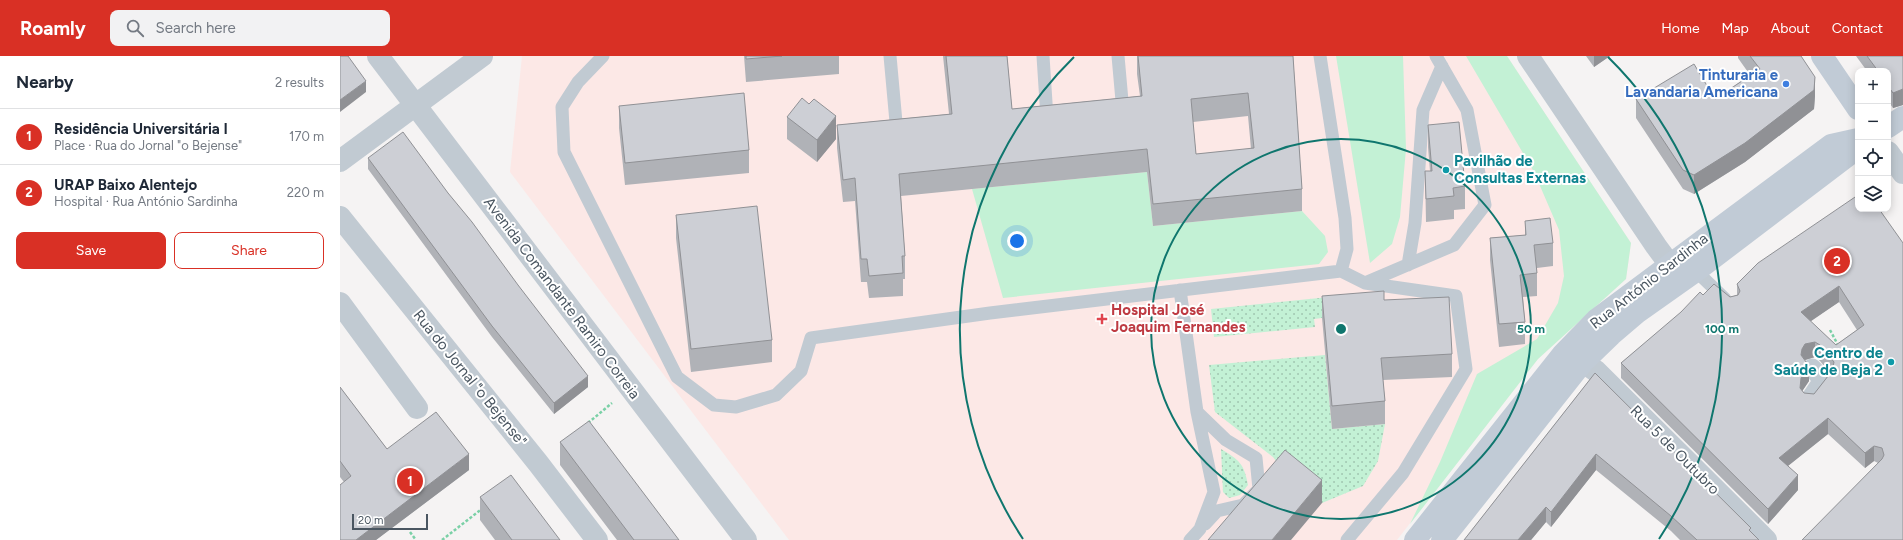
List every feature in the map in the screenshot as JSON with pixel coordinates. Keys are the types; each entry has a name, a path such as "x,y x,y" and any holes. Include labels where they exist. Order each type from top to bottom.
{"main road":[{"path":"1822,56 1855,105"},
{"path":"1891,125 1903,117"},
{"name":"Rua António Sardinha","path":"1442,540 1583,362 1682,272 1831,145 1855,140"},
{"name":"Rua António Sardinha","path":"1415,540 1562,355 1597,319 1682,272 1855,150"}],"street":[{"name":"Avenida Comandante Ramiro Correia","path":"378,56 746,540"},
{"path":"340,161 482,56"},
{"path":"1528,56 1682,272"},
{"path":"1891,156 1903,173"},
{"name":"Rua do Jornal \"o Bejense\"","path":"340,217 538,463 597,540"},
{"path":"340,303 416,408"},
{"name":"Rua 5 de Outubro","path":"1583,362 1596,371 1766,540"},
{"path":"1810,399 1823,380 1812,368"}],"lane":[{"path":"603,56 578,82 562,107 564,152 677,377 714,405 736,407 776,395 801,371 811,338 990,313 1341,271 1365,283 1456,296 1466,369 1403,473 1347,540"},
{"path":"890,56 897,133"},
{"path":"1043,56 1047,118 1062,117"},
{"path":"1108,113 1123,112 1118,56"},
{"path":"1320,56 1345,218 1347,249 1341,271"},
{"path":"1365,283 1454,245 1484,205 1467,110 1439,61"},
{"path":"1408,265 1416,209 1423,110 1439,61"},
{"path":"1682,272 1732,305"},
{"path":"1180,290 1197,412 1214,492 1200,529"},
{"path":"1190,540 1217,511 1243,505 1259,489 1256,458 1226,440 1197,412"}],"path":[{"path":"410,532 416,540"}],"shaded area":[{"name":"Hospital José Joaquim Fernandes","path":"522,56 1507,56 1631,243 1626,279 1538,359 1397,540 789,540 510,172"}],"green space":[{"path":"1336,56 1403,56 1406,149 1400,217 1392,244 1370,263"},
{"path":"1466,56 1507,56 1631,243 1626,279 1538,359 1410,524 1440,462 1477,374 1537,339 1558,303 1564,276 1559,230 1534,172"},
{"path":"1147,172 1153,226 1302,211 1325,236 1328,252 1319,264 1003,298 972,189"},
{"path":"1329,297 1322,318 1314,319 1315,327 1214,337 1211,309"},
{"path":"1325,355 1332,429 1385,424 1378,461 1363,486 1322,503 1285,473 1273,457 1215,412 1209,365"},
{"path":"1221,449 1236,459 1245,472 1248,485 1240,495 1229,498 1223,492"}],"building":[{"path":"340,56 348,56 366,81 340,100"},
{"path":"746,56 782,56 746,59"},
{"path":"946,56 1007,56 1012,109 1142,96 1138,56 1293,56 1302,189 1153,204 1147,149 899,174 905,256 902,256 903,273 869,276 867,259 861,259 855,178 843,180 837,125 952,114","holes":["1248,93 1254,148 1196,154 1191,99"]},
{"path":"1750,56 1801,56 1815,77 1814,90 1745,143 1694,175 1683,170 1636,99 1694,64 1715,99 1760,69"},
{"path":"1867,56 1903,56 1903,89 1893,93 1891,90 1891,68 1876,68"},
{"path":"744,93 749,150 625,163 619,106"},
{"path":"802,98 809,104 814,99 836,116 817,140 787,117"},
{"name":"Pavilhão de Consultas Externas","path":"1459,122 1465,186 1453,188 1454,196 1426,199 1425,171 1432,171 1428,125"},
{"path":"403,132 588,376 554,403 492,326 368,158"},
{"path":"1855,197 1855,212 1881,212 1903,243 1903,540 1802,540 1882,459 1884,455 1882,448 1874,446 1865,453 1828,418 1779,458 1798,475 1768,509 1621,363 1681,312 1700,292 1703,295 1714,284 1730,297 1738,295 1740,291 1737,284 1758,263","holes":["1839,286 1864,325 1836,345 1801,312","1815,342 1820,345 1834,362 1832,371 1814,394 1804,393 1800,388 1801,378 1809,366 1801,355 1802,349 1805,344"]},
{"path":"757,206 772,340 691,349 676,215"},
{"path":"1550,218 1553,243 1534,245 1537,273 1520,275 1525,322 1499,324 1490,238 1526,235 1525,221"},
{"path":"1384,291 1384,300 1449,297 1452,354 1381,358 1385,401 1332,406 1322,296"},
{"path":"1595,373 1751,528 1749,530 1759,540 1697,540 1671,516 1596,454 1551,512 1546,507 1518,540 1464,540"},
{"path":"340,387 387,449 436,412 469,454 356,540 340,540 340,485 351,476 340,461"},
{"path":"589,421 679,540 634,540 560,442"},
{"path":"1285,450 1322,480 1272,540 1208,540"},
{"path":"511,475 560,540 512,540 480,497"}],"place":[{"name":"Tinturaria e Lavandaria Americana","path":"1786,84"},
{"name":"Pavilhão de Consultas Externas","path":"1446,170"},
{"name":"URAP Baixo Alentejo","path":"1837,261"},
{"name":"Hospital José Joaquim Fernandes","path":"1102,319"},
{"name":"Centro de Saúde de Beja 2","path":"1891,362"},
{"name":"Residência Universitária I","path":"410,481"}]}
